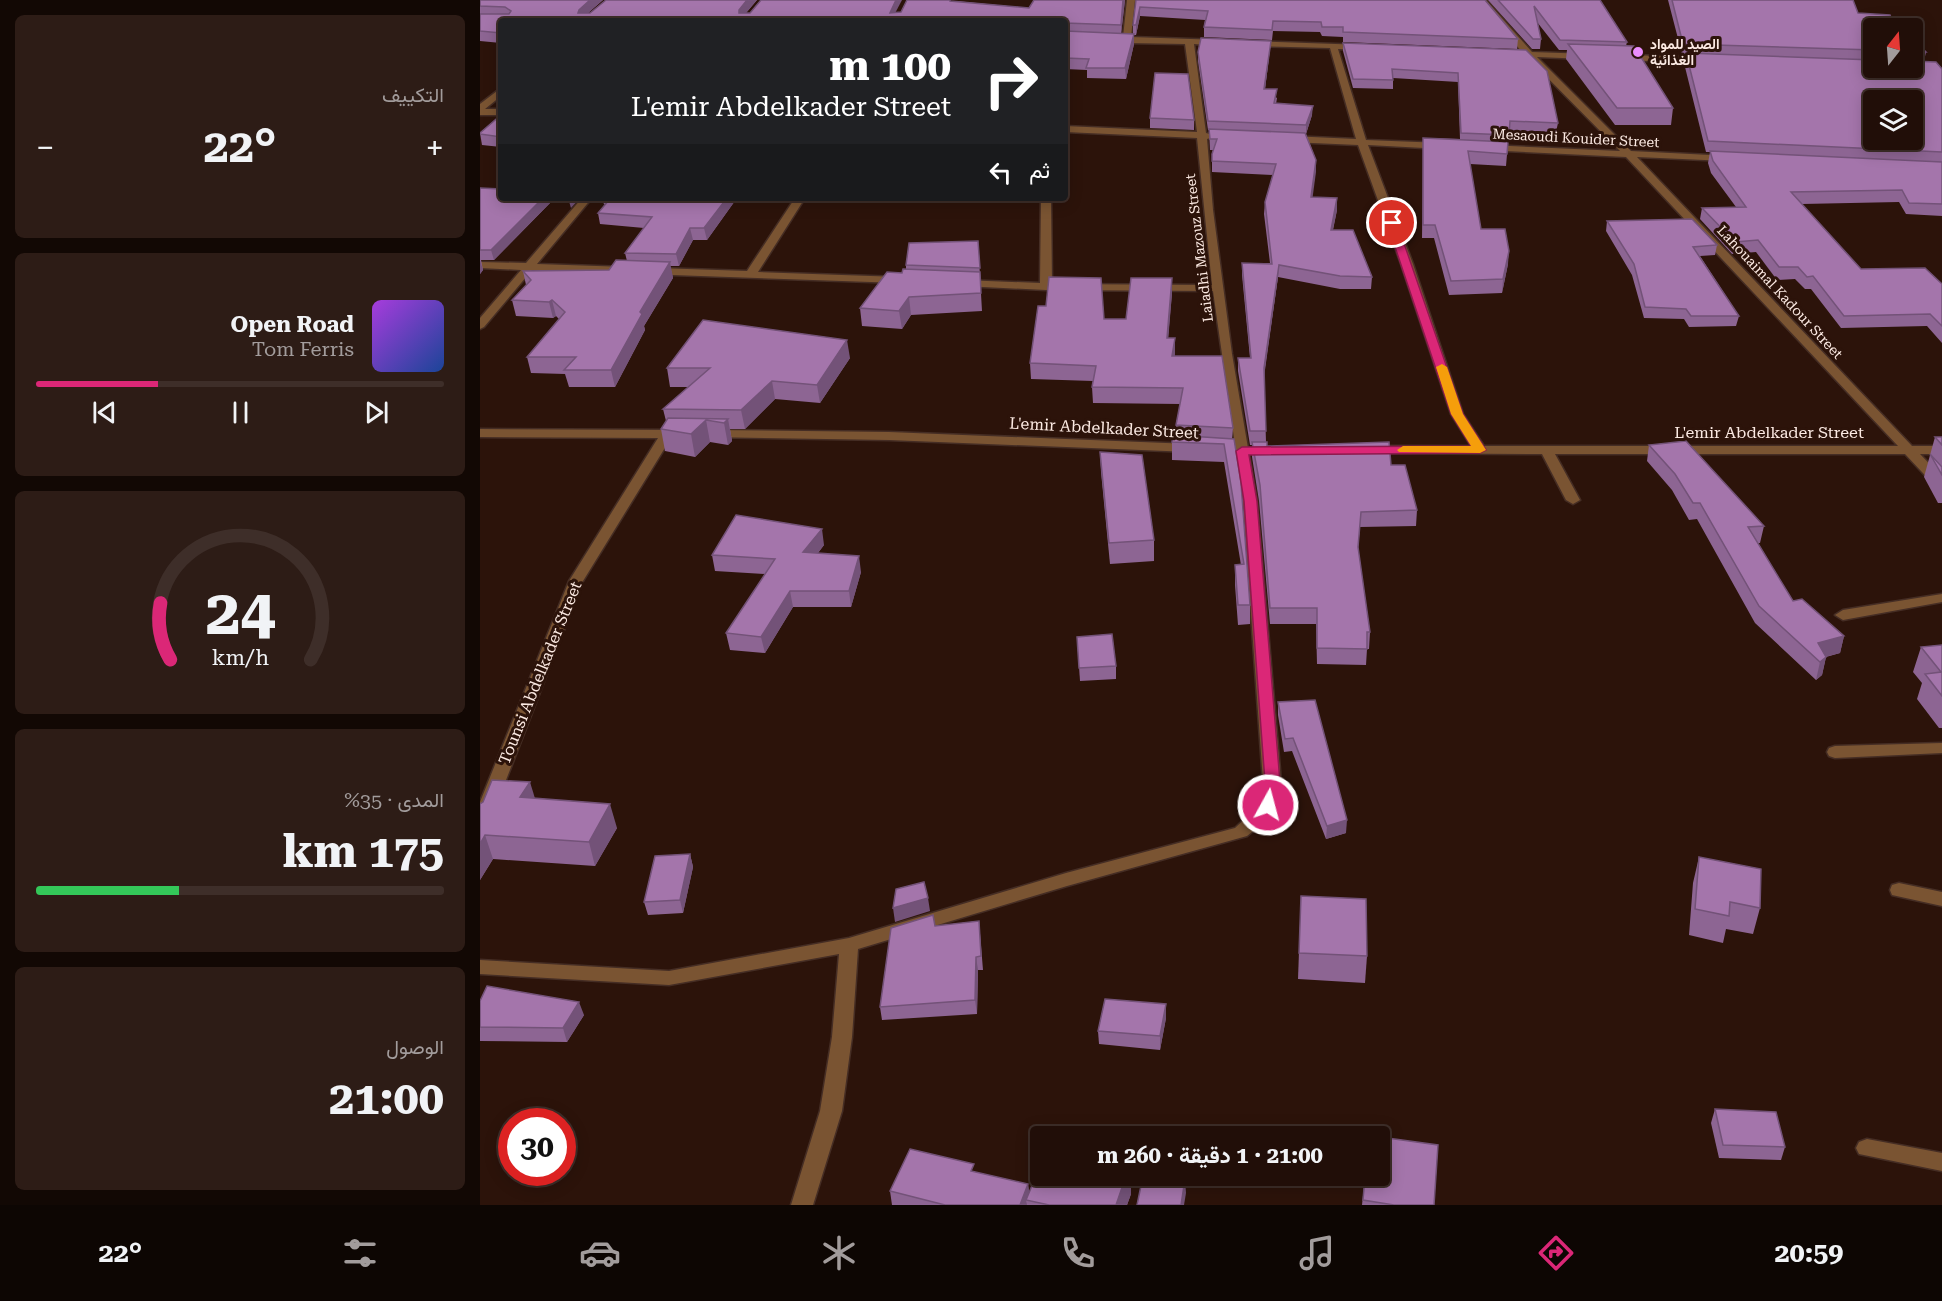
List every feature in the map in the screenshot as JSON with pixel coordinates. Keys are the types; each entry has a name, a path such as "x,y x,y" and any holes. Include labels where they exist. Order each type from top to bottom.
{"street":[{"path":"1127,40 1131,0"},
{"name":"Lahouaimal Kadour Street","path":"1482,0 1529,54 1585,108 1942,485"},
{"path":"1107,39 1233,43"},
{"name":"Laiadhi Mazouz Street","path":"849,945 1055,883 1241,832 1259,819 1268,805 1272,782 1251,501 1226,354 1208,210 1202,135 1189,42"},
{"path":"1244,43 1367,47"},
{"path":"1333,45 1362,142 1407,264 1457,414 1480,450"},
{"path":"1506,53 1599,57"},
{"path":"1611,57 1718,61"},
{"path":"480,110 498,94"},
{"path":"480,110 498,112"},
{"path":"1068,129 1223,136"},
{"path":"1276,138 1455,146"},
{"name":"Mesaoudi Kouider Street","path":"1478,147 1733,159"},
{"path":"480,325 584,201"},
{"path":"751,274 798,201"},
{"path":"1046,201 1046,287"},
{"path":"480,265 907,280"},
{"path":"953,282 1046,287 1219,288"},
{"name":"L'emir Abdelkader Street","path":"480,433 901,436 1206,449"},
{"name":"Tounsi Abdelkader Street","path":"480,824 576,580 601,544 668,434"},
{"name":"L'emir Abdelkader Street","path":"1356,450 1942,450"},
{"path":"1546,450 1573,500"},
{"path":"1843,615 1942,598"},
{"path":"1835,752 1942,748"},
{"path":"1899,890 1942,899"},
{"path":"480,967 669,978 849,945 842,1037 831,1111 802,1205"},
{"path":"1867,1148 1942,1162"}],"building":[{"path":"480,0 590,0 578,13 590,13 606,0 747,0 739,13 750,13 761,0 896,0 890,13 901,12 907,0 950,0 1029,8 1034,0 1123,0 1121,25 1068,23 1068,18 498,18 498,33 480,31 480,14 509,14 511,11 505,7 480,6"},
{"path":"1136,0 1485,0 1518,39 1343,32 1343,27 1322,27 1321,22 1273,21 1272,30 1204,27 1208,11 1140,7 1136,25 1133,25"},
{"path":"1498,0 1600,0 1627,42 1560,40 1534,6 1541,39 1533,39"},
{"path":"1672,0 1853,0 1858,13 1890,15 1891,18 1863,18 1863,50 1683,44"},
{"path":"1068,31 1134,34 1125,68 1086,68 1089,59 1068,58"},
{"path":"1201,38 1271,41 1264,89 1277,89 1274,103 1313,106 1306,125 1208,121 1198,52"},
{"path":"1343,43 1526,50 1547,71 1558,123 1510,121 1509,135 1461,133 1458,73 1392,69 1393,80 1353,79"},
{"path":"1568,44 1634,46 1673,108 1617,108"},
{"path":"1686,53 1863,60 1863,78 1923,78 1923,61 1936,62 1942,69 1942,152 1899,150 1923,150 1923,90 1863,90 1863,148 1708,141"},
{"path":"1155,73 1188,74 1194,120 1150,118"},
{"path":"498,118 498,137 480,133"},
{"path":"1209,129 1305,133 1316,160 1311,197 1337,198 1331,230 1353,230 1372,277 1340,276 1279,265 1264,368 1266,431 1250,431 1238,358 1251,358 1242,263 1272,264 1265,202 1276,164 1212,161 1217,139 1210,139"},
{"path":"1423,138 1508,142 1507,154 1468,151 1481,229 1505,229 1509,251 1503,279 1451,281 1435,225 1423,225"},
{"path":"1710,151 1942,162 1942,204 1909,203 1902,190 1791,192 1861,269 1925,268 1942,284 1942,326 1930,314 1844,316 1813,276 1807,277 1798,267 1779,267 1758,240 1735,242 1702,208 1746,207 1713,161"},
{"path":"480,188 498,189 498,201 540,201 491,250 480,250"},
{"path":"608,201 725,201 704,228 690,228 676,254 625,253 652,217 598,213"},
{"path":"1692,219 1717,245 1693,247 1739,316 1691,316 1686,309 1645,307 1634,264 1607,221"},
{"path":"978,241 980,268 906,265 909,243"},
{"path":"616,260 670,262 640,312 642,314 611,370 564,370 576,357 527,357 565,312 552,300 549,302 512,300 531,280 523,271 609,270"},
{"path":"903,269 980,272 981,293 909,297 899,311 860,308 887,272 902,273"},
{"path":"1049,277 1101,278 1104,319 1126,319 1131,278 1172,278 1167,338 1175,338 1172,356 1222,356 1233,428 1176,425 1183,388 1092,387 1096,366 1030,363 1038,306 1046,306"},
{"path":"703,320 847,340 817,385 772,381 741,410 663,409 710,368 667,368"},
{"path":"668,418 728,419 724,423 706,420 691,434 661,429"},
{"path":"1173,435 1234,439 1241,483 1250,605 1238,605 1235,565 1244,564 1224,444 1172,442"},
{"path":"1935,437 1942,437 1942,445"},
{"path":"1686,441 1764,526 1748,527 1793,601 1802,599 1844,636 1818,643 1826,657 1820,662 1759,606 1700,503 1693,503 1675,474 1649,445"},
{"path":"1252,442 1267,442 1267,446 1389,442 1391,465 1405,465 1417,510 1361,512 1358,547 1370,632 1367,632 1367,649 1317,648 1317,608 1270,608 1260,485"},
{"path":"1100,452 1142,455 1154,540 1109,543"},
{"path":"1930,454 1942,467 1942,475"},
{"path":"736,515 822,529 803,552 859,556 849,591 790,591 761,637 726,633 775,559 712,555"},
{"path":"1112,634 1116,666 1079,668 1077,637"},
{"path":"1942,645 1942,696 1925,674 1941,672 1921,647"},
{"path":"1315,700 1347,820 1327,826 1293,738 1285,739 1278,702"},
{"path":"492,780 530,782 520,797 610,804 589,842 485,835 480,844 480,804"},
{"path":"690,854 680,900 644,902 655,856"},
{"path":"1699,857 1761,869 1760,908 1730,902 1729,916 1695,909"},
{"path":"924,882 928,898 893,908 896,889"},
{"path":"1301,896 1366,899 1367,956 1299,953"},
{"path":"933,915 935,926 979,921 981,956 976,957 975,1000 880,1007 891,928"},
{"path":"487,986 579,1002 563,1028 480,1027 480,1001"},
{"path":"1105,999 1166,1004 1160,1036 1098,1031"},
{"path":"1715,1109 1776,1112 1785,1147 1723,1145"},
{"path":"1390,1138 1438,1145 1434,1205 1394,1205 1363,1200 1364,1186 1390,1186"},
{"path":"910,1149 974,1164 971,1171 1028,1184 1020,1205 945,1205 890,1191"},
{"path":"1032,1186 1123,1186 1116,1205 1049,1205 1026,1200"},
{"path":"1141,1186 1184,1186 1181,1205 1137,1205"}],"slow traffic":[{"path":"1403,450 1480,450 1457,414 1442,367"}],"place":[{"name":"الصيد للمواد الغذائية","path":"1638,52"}],"route":[{"path":"1268,805 1272,782 1251,501 1242,451 1480,450 1457,414 1392,223"}]}
